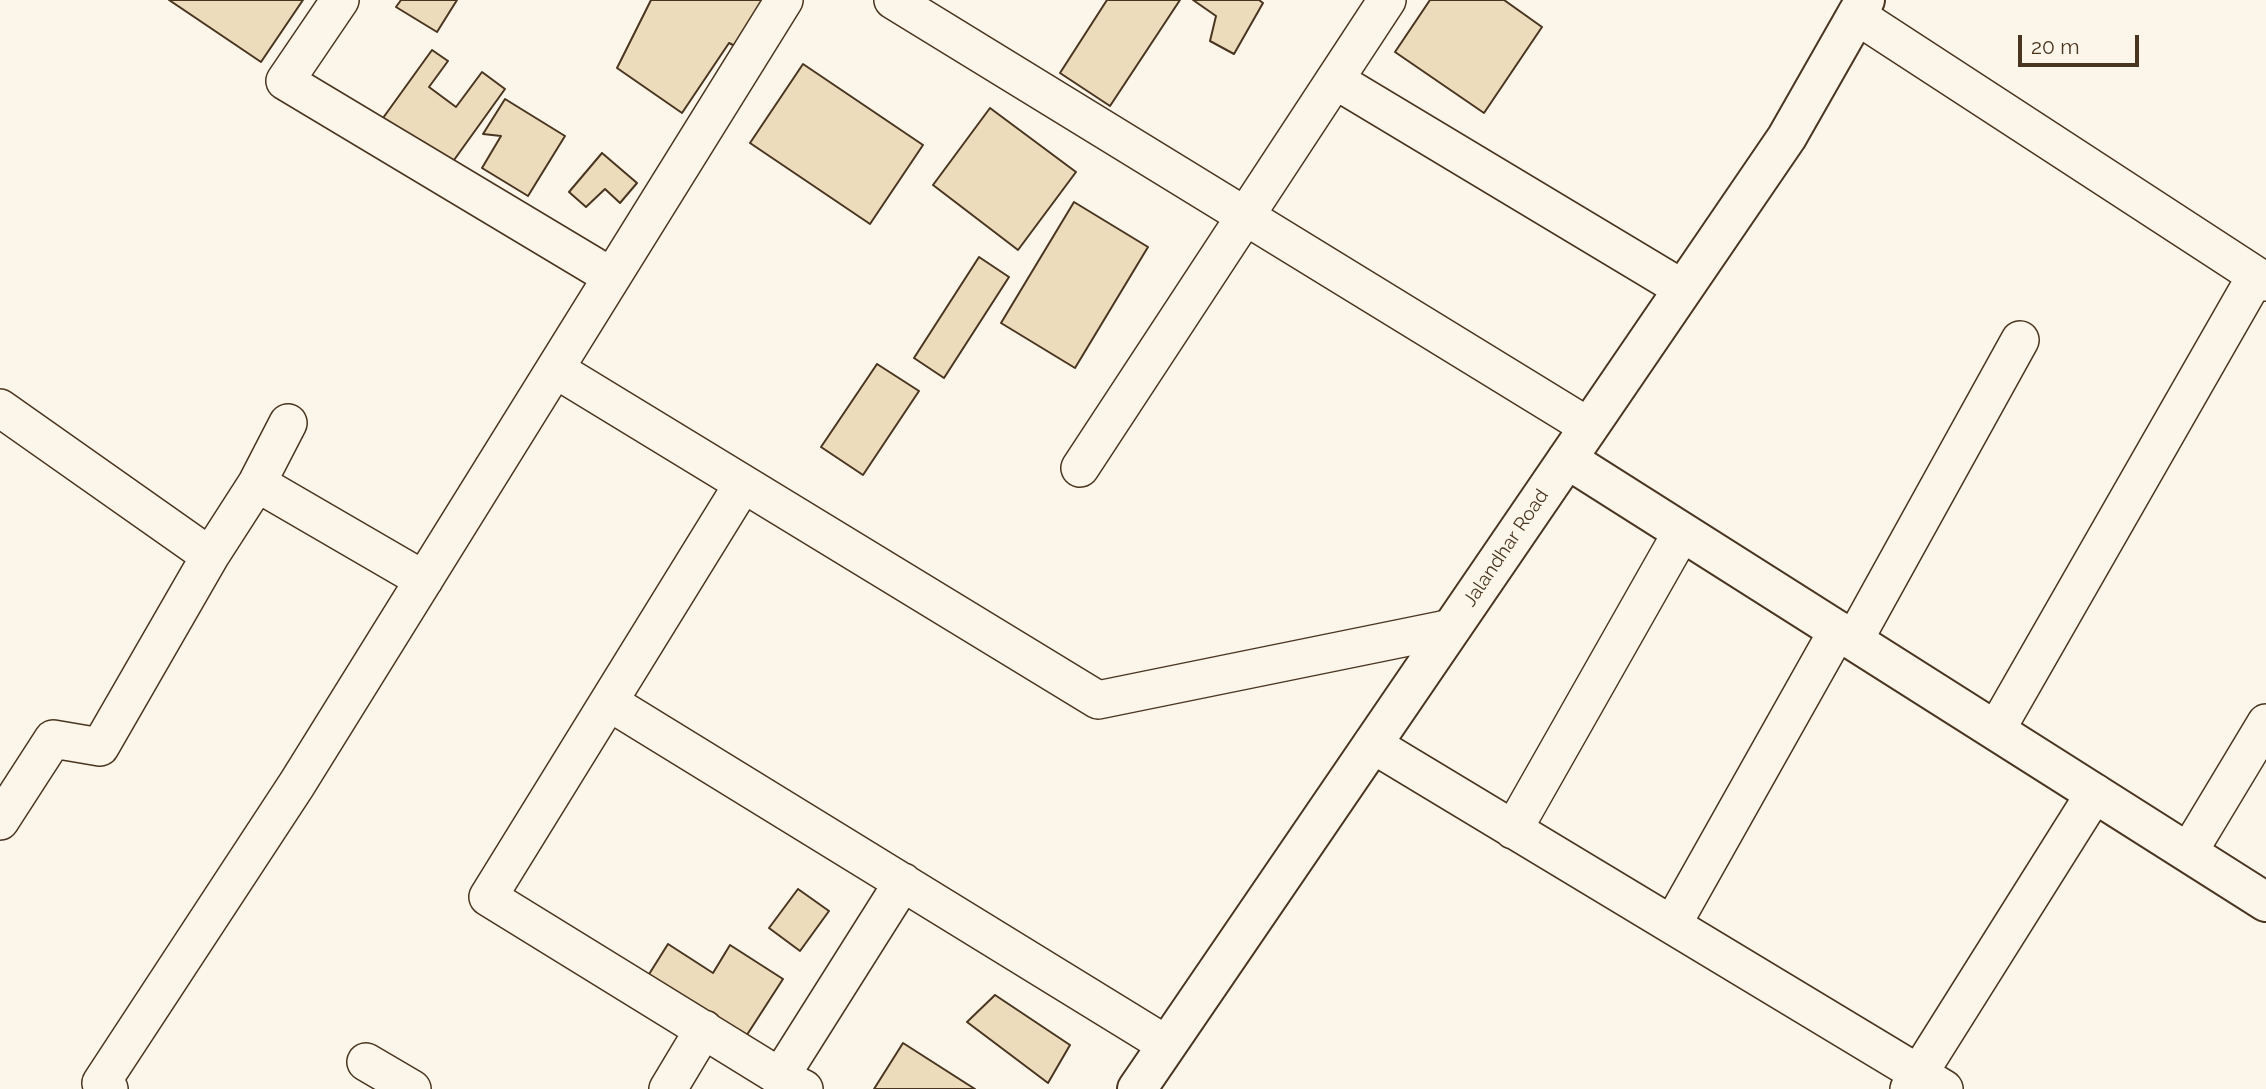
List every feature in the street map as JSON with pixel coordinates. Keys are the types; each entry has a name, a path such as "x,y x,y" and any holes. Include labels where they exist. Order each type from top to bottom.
{"main road":[{"name":"Jalandhar Road","path":"1137,1089 1787,137 1860,8"},
{"path":"1567,459 2266,902"}],"street":[{"path":"340,0 285,81 612,277"},
{"path":"109,1089 101,1083 297,784 784,0"},
{"path":"893,0 1589,427"},
{"path":"1080,468 1387,0"},
{"path":"1860,8 2261,279 1996,730"},
{"path":"1335,80 1683,289"},
{"path":"1672,925 2020,340"},
{"path":"555,369 1098,699 1452,628"},
{"path":"0,408 211,555"},
{"path":"0,821 53,739 100,747 211,555 257,483 288,423"},
{"path":"257,483 424,580"},
{"path":"743,484 488,897 792,1083 903,882"},
{"path":"1513,830 1682,532"},
{"path":"610,702 1167,1045"},
{"path":"2189,851 2266,723"},
{"path":"1372,744 1672,925 1924,1084 2095,793"},
{"path":"668,1089 704,1030"},
{"path":"366,1062 412,1089"}],"building":[{"path":"169,0 303,0 261,62"},
{"path":"401,0 457,0 437,32 396,7"},
{"path":"651,0 772,0 743,50 729,43 682,113 617,68"},
{"path":"1107,0 1180,0 1110,106 1060,73"},
{"path":"1193,0 1259,0 1263,3 1234,54 1210,41 1216,16"},
{"path":"1430,0 1504,0 1542,27 1484,113 1395,52"},
{"path":"432,50 448,61 429,87 456,107 482,72 505,89 449,167 383,118"},
{"path":"803,64 923,145 870,224 750,143"},
{"path":"505,99 565,136 528,196 482,168 501,136 483,134"},
{"path":"990,108 1076,172 1018,250 933,185"},
{"path":"602,153 637,183 620,203 605,189 586,207 569,192"},
{"path":"1074,202 1148,247 1075,368 1001,323"},
{"path":"979,257 1009,277 944,378 914,358"},
{"path":"877,364 919,391 863,475 821,447"},
{"path":"798,889 829,911 800,951 769,928"},
{"path":"668,944 713,973 730,945 783,979 743,1041 646,979"},
{"path":"995,995 1070,1045 1048,1083 967,1022"},
{"path":"903,1043 975,1089 874,1089"}]}
